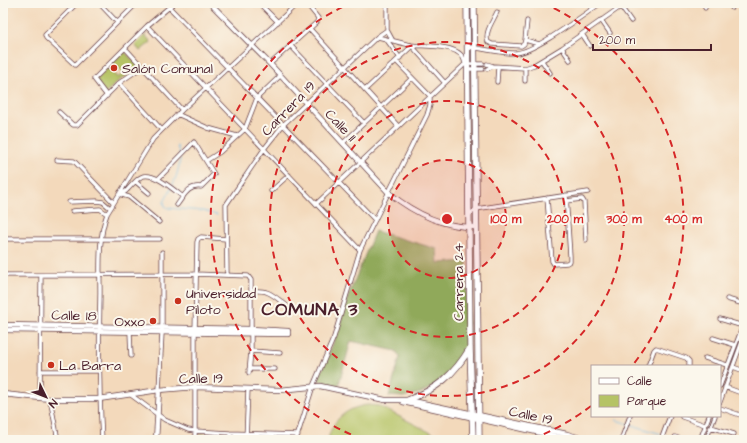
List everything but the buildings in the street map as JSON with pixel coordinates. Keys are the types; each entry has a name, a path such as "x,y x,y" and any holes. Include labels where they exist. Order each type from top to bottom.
{"main road":[{"name":"Carrera 24","path":"467,3 476,209 476,417 473,440"},
{"name":"Carrera 24","path":"474,3 474,47 470,66 470,348 479,440"},
{"path":"408,400 438,386 462,362 470,348"}],"street":[{"path":"77,3 46,34 46,38 74,64 76,64 137,3"},
{"path":"99,3 117,22"},
{"path":"107,96 94,82 95,78 147,26 174,3"},
{"name":"Calle 11","path":"210,3 270,64 389,193 406,205 436,221 455,226 476,227"},
{"path":"259,3 278,22"},
{"path":"102,440 99,399 100,275 103,225 107,214 148,145 161,129 298,3"},
{"path":"270,64 317,22 318,18 316,13 306,3"},
{"path":"387,3 387,30 394,41"},
{"path":"468,47 514,53 525,51 539,44 601,3"},
{"path":"316,204 430,96 445,83 470,66 485,64 498,67 525,68 542,61 626,3"},
{"path":"704,3 705,8"},
{"path":"730,3 732,8"},
{"path":"621,6 631,21"},
{"path":"169,7 375,220"},
{"path":"497,12 487,32 488,42 492,44 524,45 527,21"},
{"path":"601,20 610,33"},
{"path":"147,26 360,250"},
{"path":"310,29 398,126"},
{"name":"Carrera 19","path":"226,239 226,205 264,149 283,125 377,37 387,30"},
{"path":"582,34 590,46"},
{"path":"377,37 412,46 440,46 457,52 464,57 470,66 485,69 493,66"},
{"path":"386,39 400,58"},
{"path":"525,40 539,44"},
{"path":"290,45 364,123"},
{"path":"365,90 412,46"},
{"path":"412,46 445,83"},
{"path":"125,48 182,110"},
{"path":"562,48 570,60"},
{"path":"296,440 313,386 334,337 360,250 427,115 430,105 430,96 396,61"},
{"path":"542,61 550,73"},
{"path":"59,112 73,125 77,125 119,83 142,67"},
{"path":"497,82 498,67"},
{"path":"525,68 525,81"},
{"path":"206,161 220,152 245,129 257,98 280,76"},
{"path":"343,143 412,78"},
{"path":"119,83 161,129"},
{"path":"177,114 208,128 237,136"},
{"path":"158,179 194,142 213,171 213,175 201,188 190,188 177,205"},
{"path":"57,160 74,161 113,202"},
{"path":"271,191 289,175"},
{"path":"119,193 125,192 140,178 150,176 158,179 183,197"},
{"path":"136,182 149,193"},
{"path":"469,215 476,209 588,192"},
{"path":"119,193 129,197 160,222"},
{"path":"547,198 551,253 554,264 567,262 570,259 566,195"},
{"path":"566,201 582,199 584,202 586,240"},
{"path":"69,202 97,201 103,202 110,208"},
{"path":"72,211 100,209 107,214"},
{"path":"195,440 195,274 198,239 201,237 226,239 227,275"},
{"path":"3,238 102,240 160,239"},
{"path":"156,440 162,330 162,252"},
{"path":"3,275 195,274 245,276 250,278 251,291 251,351 249,373"},
{"path":"40,398 41,275"},
{"path":"251,291 267,291 286,305"},
{"path":"727,299 744,304"},
{"path":"720,319 743,325 721,383"},
{"name":"Calle 18","path":"3,325 40,328 288,331 288,334 251,331"},
{"name":"Calle 18","path":"3,330 40,328"},
{"name":"Calle 18","path":"100,329 130,332 162,330"},
{"path":"130,332 131,356"},
{"path":"721,399 742,348 744,336"},
{"path":"713,338 735,345"},
{"path":"648,365 656,348 686,358 689,361 689,365"},
{"path":"251,351 280,353"},
{"path":"705,358 727,365"},
{"path":"733,367 744,371"},
{"path":"249,369 275,369"},
{"path":"40,371 99,371"},
{"name":"Calle 19","path":"3,394 50,399 99,399 159,390 195,387 280,390 320,386 567,434 586,440"},
{"path":"725,387 744,394"},
{"path":"246,440 248,389"},
{"path":"131,395 165,420 188,430 298,435"},
{"path":"50,399 58,440"},
{"name":"Calle 19","path":"399,401 408,400 443,410"},
{"path":"721,408 743,416"},
{"name":"Calle 19","path":"476,417 572,440"},
{"path":"621,440 630,417"},
{"path":"662,436 670,417"},
{"path":"682,417 705,425"},
{"path":"700,440 709,417"},
{"path":"706,440 715,417"},
{"path":"711,427 734,434"},
{"path":"230,433 230,440"},
{"path":"675,437 684,440"}],"green space":[{"path":"145,35 151,42 140,51 135,45"},
{"path":"123,52 125,52 139,67 117,82 105,94 96,80 107,68 118,78 123,73 112,62"},
{"path":"375,231 437,249 438,263 467,261 467,348 457,365 437,384 421,393 403,397 389,396 400,357 396,351 351,341 338,387 318,380 337,334 347,299"},
{"path":"368,405 379,406 445,440 328,440 333,426 342,415 354,408"},
{"path":"200,434 227,435 227,440 200,440"}],"waterway":[{"path":"177,146 180,155"},
{"path":"180,158 175,181 164,202 165,206 168,208 203,211 217,215"},
{"path":"616,420 661,434"},
{"path":"664,435 673,440"}],"place":[{"name":"Salón Comunal","path":"114,68"},
{"name":"Universidad Piloto","path":"178,301"},
{"name":"Oxxo","path":"153,321"},
{"name":"La Barra","path":"51,365"}],"district":[{"name":"COMUNA 3","path":"310,309"}]}
